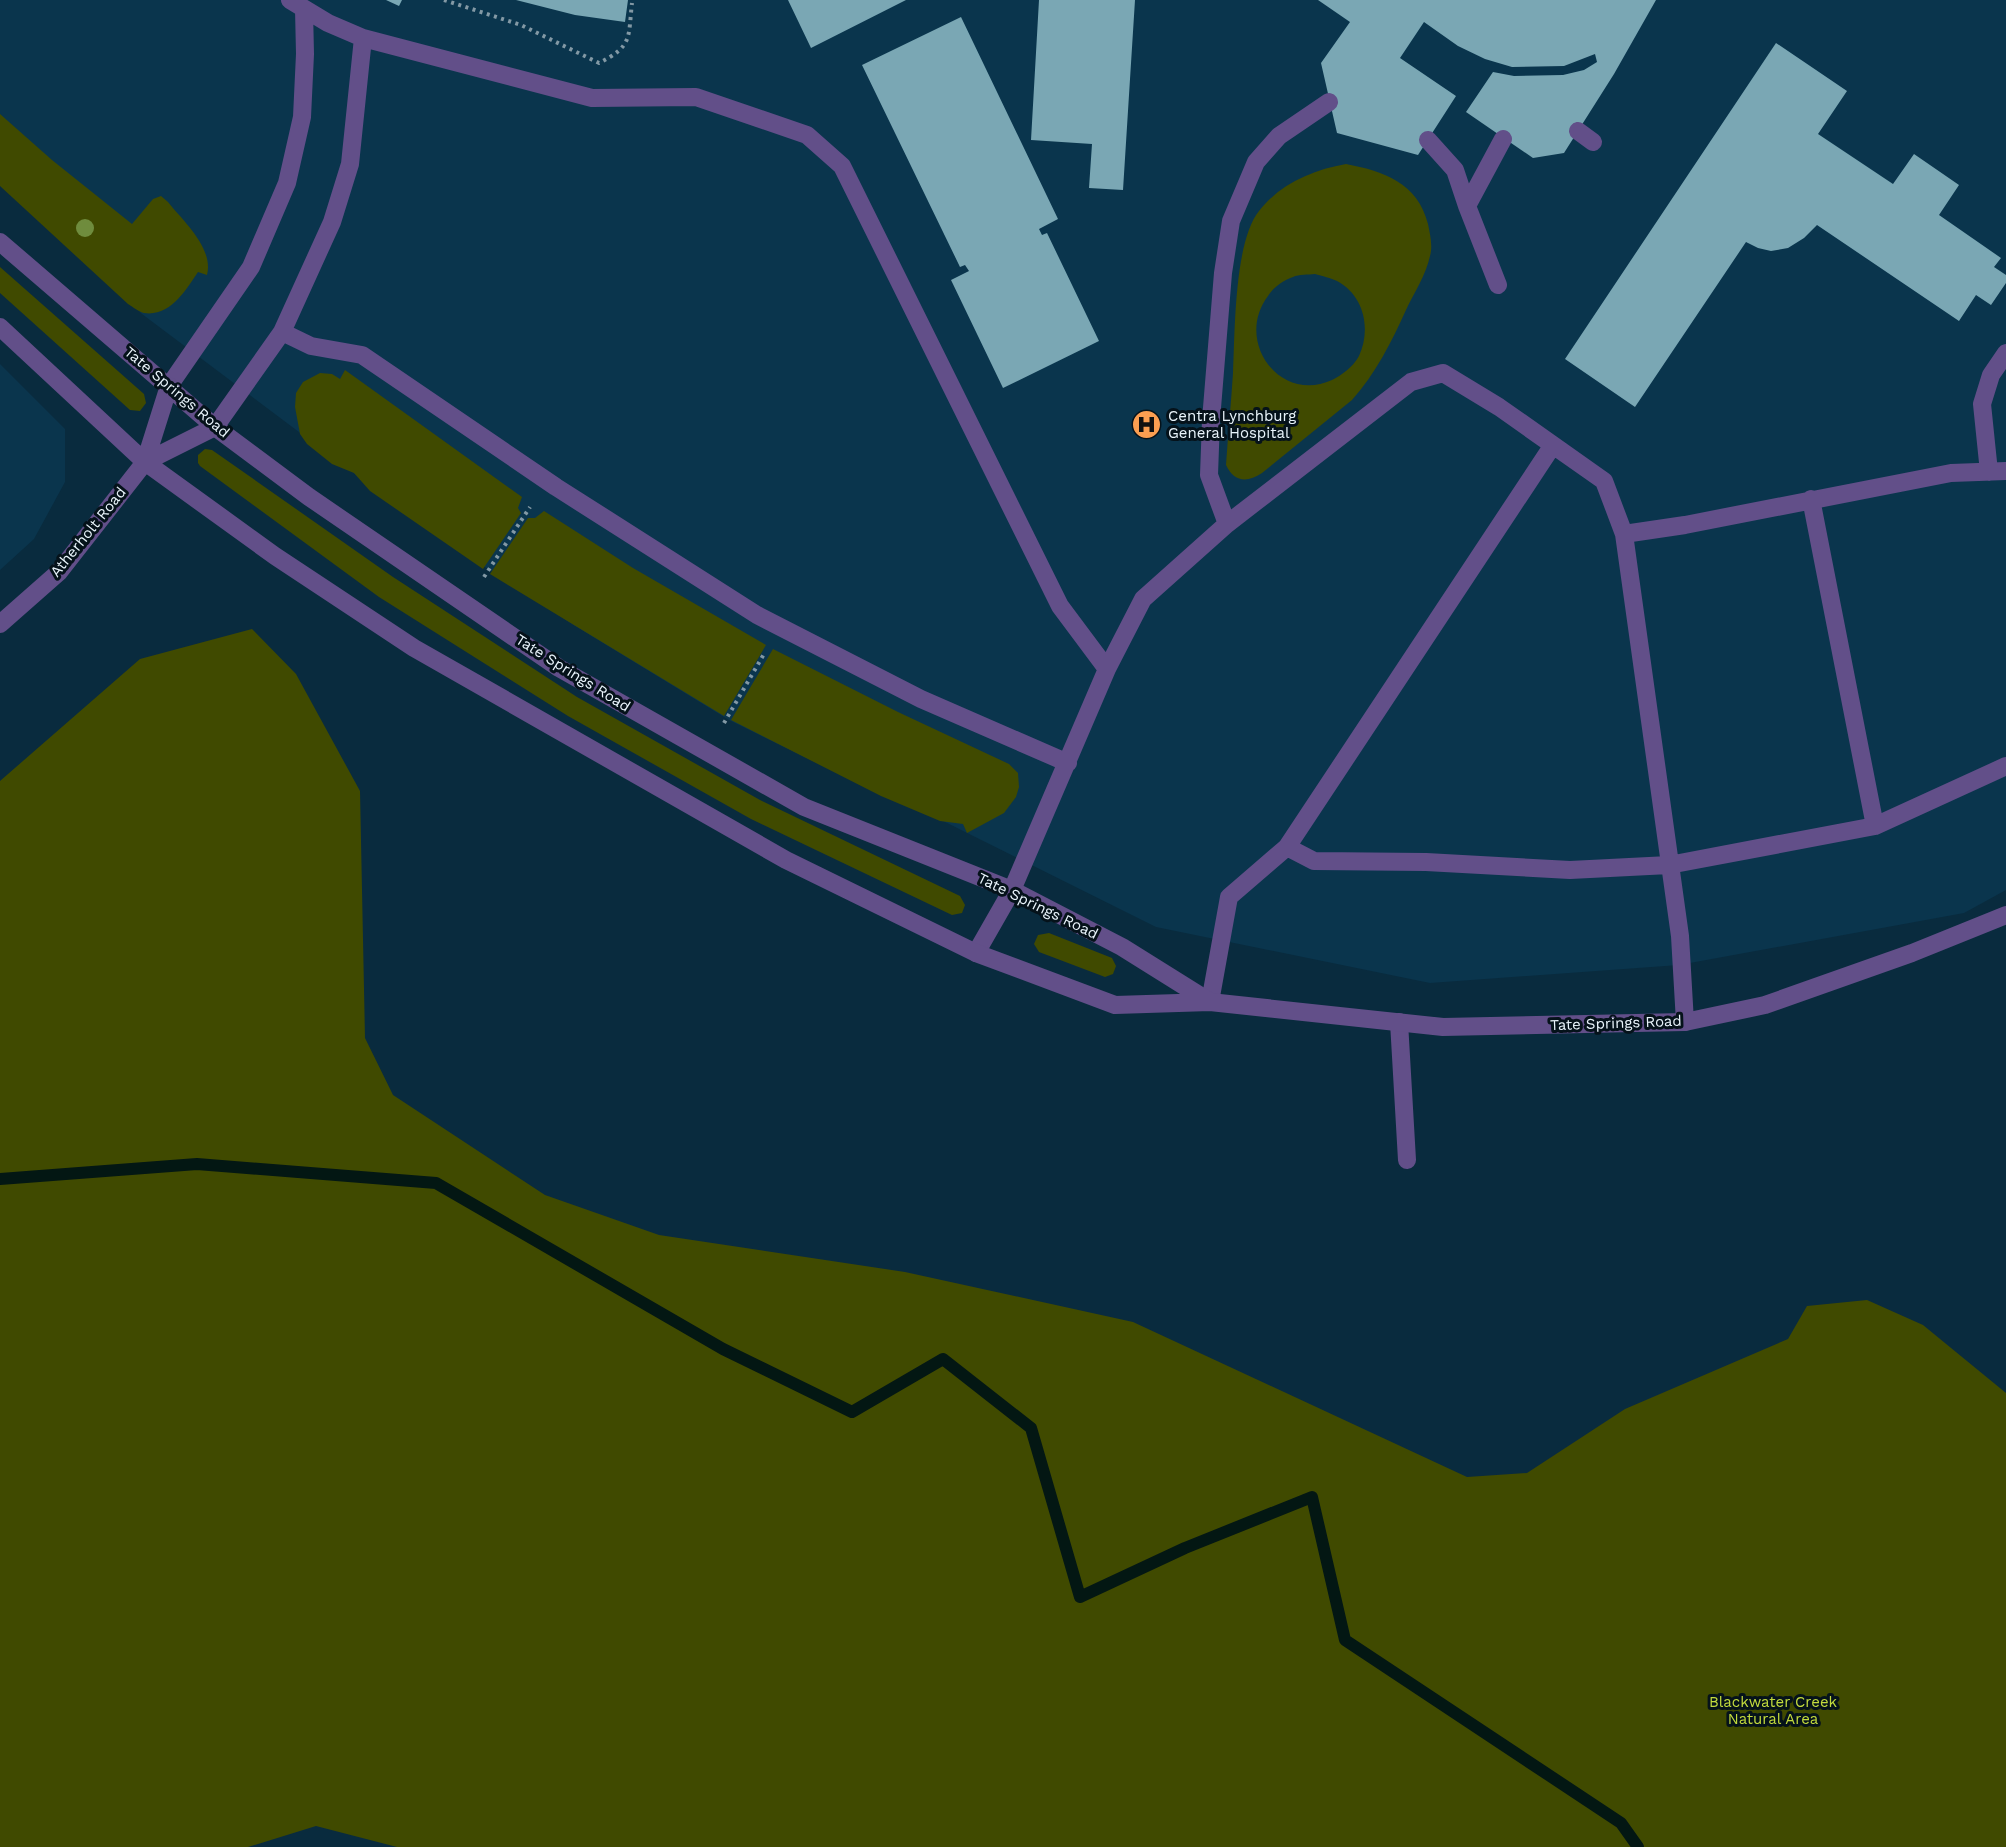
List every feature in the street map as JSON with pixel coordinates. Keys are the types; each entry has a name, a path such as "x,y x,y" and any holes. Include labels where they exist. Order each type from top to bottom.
{"street":[{"path":"297,4 328,23 363,38 592,98 696,97 807,135 842,166 1060,606 1107,669"},
{"name":"Atherholt Road","path":"0,624 58,572 145,462 169,386 251,267 287,183 302,117 305,54 297,4"},
{"path":"216,427 282,332 332,222 350,164 363,38"},
{"path":"1227,524 1209,475 1222,273 1231,221 1256,162 1279,135 1329,102"},
{"path":"1467,206 1503,139"},
{"path":"1428,140 1455,170 1498,285"},
{"name":"Tate Springs Road","path":"0,242 216,427 309,497 559,668 804,807 1012,890 1122,947 1210,1002"},
{"name":"Tate Springs Road","path":"0,327 145,462 275,556 414,648 786,861 976,953 1115,1005 1210,1002 1443,1027 1685,1022 1765,1005 1912,953 2006,915"},
{"path":"282,332 311,346 362,355 566,494 780,627 921,699 1068,763"},
{"path":"1624,534 1685,525 1951,473 1997,472 1982,404 1991,375 2006,353"},
{"path":"976,953 1012,890 1107,669 1143,599 1227,524 1411,382 1443,373 1499,407 1604,481 1624,534 1680,936 1685,1022"},
{"name":"Atherholt Road","path":"145,462 216,427"},
{"path":"1210,1002 1229,897 1287,847 1553,445"},
{"path":"1811,499 1875,826"},
{"path":"1287,847 1314,861 1426,862 1570,870 1669,865 1875,826 2006,766"},
{"path":"1399,1022 1407,1160"}],"path":[{"path":"444,0 521,25 598,63 618,54 628,41 632,3"},
{"path":"484,577 532,504"},
{"path":"724,723 780,627"}],"shaded area":[{"name":"Centra Lynchburg General Hospital","path":"0,0 2006,0 2006,890 1964,913 1679,965 1430,983 1156,927 929,814 729,720 572,624 436,535 142,314 0,173"},
{"path":"0,364 65,429 65,482 34,539 0,570"}],"green space":[{"path":"0,114 52,160 132,224 153,199 161,196 189,226 202,245 208,265 207,275 198,272 176,301 162,311 144,313 128,304 0,186"},
{"path":"1346,164 1386,175 1397,181 1416,198 1428,224 1431,240 1428,263 1395,334 1368,379 1352,400 1262,473 1246,479 1237,478 1226,465 1237,289 1240,265 1251,225 1267,201 1287,186 1309,174","holes":["1315,274 1337,281 1354,295 1363,314 1365,335 1363,346 1354,364 1336,378 1313,385 1295,383 1280,376 1268,364 1260,349 1256,331 1259,314 1275,287 1298,275"]},
{"path":"0,267 144,394 146,403 140,411 130,410 0,293"},
{"path":"345,370 522,497 518,508 521,513 483,569 370,491 354,473 332,464 307,444 300,434 295,407 296,393 303,382 320,373 332,374 340,379"},
{"path":"205,449 212,450 393,577 577,697 760,800 960,896 965,905 962,913 952,915 751,819 568,716 379,597 200,466 198,455"},
{"path":"544,511 633,568 766,645 724,716 490,574 528,518 535,518"},
{"name":"Blackwater Creek Natural Area","path":"252,629 296,674 360,791 365,1038 393,1095 545,1195 659,1235 905,1272 1133,1322 1467,1477 1527,1473 1625,1409 1788,1339 1807,1306 1867,1300 1923,1325 2006,1393 2006,1847 397,1847 316,1826 248,1847 0,1847 0,781 140,659"},
{"path":"773,649 898,712 1009,764 1018,773 1019,787 1016,797 1004,813 967,833 963,824 940,821 881,796 731,720"},
{"path":"1049,933 1112,958 1116,966 1113,974 1105,977 1039,952 1034,944 1038,935"}],"building":[{"path":"386,0 402,0 399,6"},
{"path":"516,0 628,0 625,22 575,15"},
{"path":"788,0 906,0 811,48"},
{"path":"1039,0 1135,0 1123,190 1089,188 1092,144 1031,140"},
{"path":"1318,0 1656,0 1614,74 1564,153 1533,158 1466,112 1493,72 1514,76 1563,75 1584,70 1597,62 1595,54 1564,66 1512,67 1485,59 1458,46 1424,22 1400,58 1456,96 1418,155 1337,133 1321,63 1350,22"},
{"path":"961,17 1058,219 1039,229 1042,235 1047,233 1099,341 1003,388 951,280 969,271 965,265 960,267 862,65"},
{"path":"1776,43 1847,91 1818,134 1893,184 1914,154 1959,185 1939,215 2001,258 1994,267 2006,275 2006,283 1991,305 1976,295 1959,321 1817,225 1804,238 1788,248 1771,251 1746,242 1635,407 1565,359"}],"waterway":[{"path":"0,1179 197,1164 436,1183 723,1349 852,1412 943,1359 1031,1428 1080,1597 1185,1548 1312,1497 1345,1640 1621,1823 1638,1847"}],"place":[{"name":"Centra Lynchburg General Hospital","path":"1147,425"}]}
